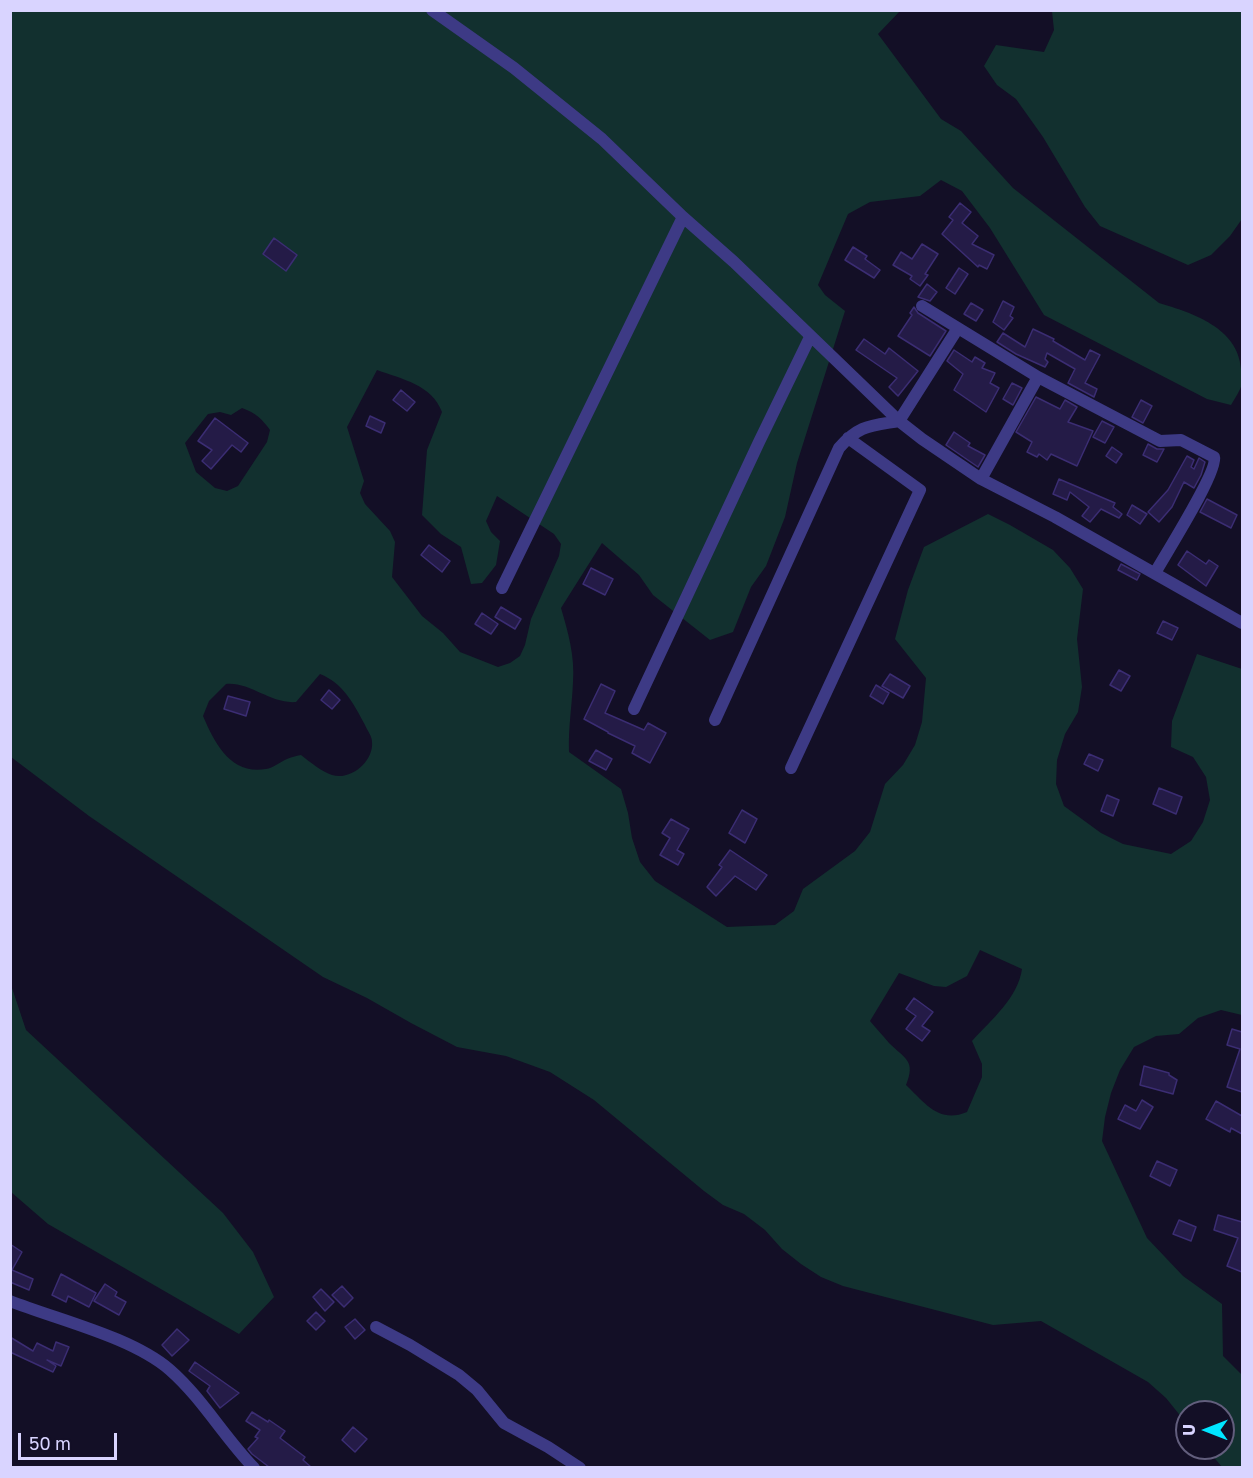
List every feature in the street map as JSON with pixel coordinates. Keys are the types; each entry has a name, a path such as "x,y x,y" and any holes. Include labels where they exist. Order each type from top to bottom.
{"street":[{"path":"432,10 514,68 593,131 682,217 734,262 899,421 930,445 981,479 1242,623"},
{"path":"502,588 682,217"},
{"path":"922,306 1038,377 1160,441 1181,441 1215,459 1215,465 1200,494 1155,573"},
{"path":"715,720 839,448 848,438 864,427 899,421 958,327"},
{"path":"634,709 810,337"},
{"path":"981,479 1038,377"},
{"path":"791,768 920,490 848,438"},
{"path":"10,1301 89,1329 153,1358 170,1371 191,1393 238,1452 254,1467"},
{"path":"376,1327 411,1345 459,1375 477,1390 504,1423 580,1467"}],"green space":[{"path":"11,11 900,11 878,34 941,119 961,131 1013,188 1159,303 1199,317 1223,333 1232,343 1238,355 1242,379 1240,389 1231,405 1207,399 1044,315 990,228 962,191 941,180 920,196 870,202 848,214 818,285 825,295 845,311 797,463 785,517 766,566 751,587 733,632 710,640 653,595 639,575 602,543 561,608 573,663 569,752 621,789 640,862 655,881 727,927 775,925 794,911 803,889 855,851 870,832 885,784 903,765 915,745 922,722 926,678 895,639 908,590 924,547 988,514 1053,550 1070,568 1083,589 1077,639 1082,687 1078,712 1065,734 1057,760 1056,784 1064,806 1101,833 1123,844 1171,854 1191,841 1203,822 1210,800 1206,777 1193,757 1171,747 1172,721 1197,654 1242,669 1242,1015 1221,1010 1198,1018 1179,1034 1156,1036 1134,1047 1120,1070 1111,1093 1102,1141 1147,1238 1183,1276 1222,1304 1223,1356 1242,1375 1242,1467 1222,1467 1216,1460 1235,1460 1235,1400 1175,1400 1175,1409 1148,1382 1041,1321 993,1325 843,1286 821,1277 782,1249 765,1230 744,1214 723,1205 704,1191 594,1100 550,1072 506,1056 457,1047 323,977 89,816 11,757","holes":["377,370 424,389 431,395 442,412 427,450 422,515 441,534 461,547 471,584 482,583 496,565 500,541 491,532 486,521 497,496 554,534 561,544 559,556 531,619 525,645 520,656 510,663 498,667 460,652 443,633 422,616 392,577 395,542 390,531 365,504 360,493 364,481 347,427","242,408 258,417 270,430 267,442 238,486 227,491 215,488 196,472 185,443 208,414 220,412 231,415","320,674 335,683 352,702 371,738 372,749 360,768 347,775 332,775 324,772 301,755 266,769 254,770 234,762 219,747 203,716 209,701 226,684 244,686 278,700 296,702","980,950 1022,969 1015,990 1009,999 972,1041 982,1064 982,1077 967,1112 948,1115 933,1110 906,1085 910,1070 907,1061 870,1021 899,973 934,986 946,987 967,976"]},
{"path":"1052,11 1242,11 1242,219 1230,236 1211,255 1188,265 1100,226 1085,207 1043,137 1016,99 997,85 984,66 996,45 1044,52 1054,30"},
{"path":"10,982 26,1030 223,1213 253,1252 274,1297 239,1334 48,1224 11,1192"}],"building":[{"path":"960,203 971,212 962,223 978,236 972,244 994,255 987,269 979,265 978,267 942,234 953,220 949,217"},
{"path":"274,238 297,255 286,271 263,254"},
{"path":"922,244 938,254 920,286 910,279 912,276 893,265 901,252 912,259"},
{"path":"853,247 867,256 865,259 880,270 874,278 845,260"},
{"path":"959,268 968,274 955,294 946,288"},
{"path":"927,284 937,292 930,301 918,297"},
{"path":"1003,301 1014,307 1010,316 1013,318 1004,330 993,322"},
{"path":"971,303 983,310 976,321 964,314"},
{"path":"914,307 918,313 946,331 930,356 898,336 912,315 910,313"},
{"path":"1033,329 1054,339 1053,341 1085,360 1090,350 1100,355 1085,383 1097,389 1094,397 1068,383 1075,369 1047,353 1045,359 1048,362 1045,367 1016,354 997,342 1003,333 1025,347"},
{"path":"864,339 885,354 889,348 918,371 898,396 889,387 897,378 856,350"},
{"path":"954,350 972,362 975,357 985,363 982,368 995,373 990,383 999,388 986,412 954,390 963,374 947,361"},
{"path":"1012,383 1022,388 1013,405 1003,399"},
{"path":"401,390 415,402 407,411 393,400"},
{"path":"1036,397 1060,409 1065,400 1077,407 1068,422 1093,431 1077,466 1051,454 1047,460 1039,454 1037,457 1027,452 1032,442 1016,432"},
{"path":"1141,400 1152,406 1143,423 1132,417"},
{"path":"370,416 385,423 381,433 366,426"},
{"path":"215,418 248,443 241,452 232,445 211,469 202,461 212,450 198,441"},
{"path":"1102,421 1114,427 1105,443 1093,437"},
{"path":"954,432 970,443 968,446 985,455 978,467 946,445"},
{"path":"1148,444 1157,449 1164,449 1157,462 1143,455"},
{"path":"1112,447 1122,454 1116,463 1106,456"},
{"path":"1187,456 1194,460 1191,467 1194,469 1199,458 1205,462 1201,475 1194,488 1184,482 1172,507 1159,522 1148,512 1168,490"},
{"path":"1059,479 1115,503 1113,507 1122,514 1119,518 1101,509 1090,522 1082,516 1089,507 1070,492 1067,500 1053,494"},
{"path":"1207,499 1237,515 1231,528 1200,512"},
{"path":"1132,505 1147,514 1140,524 1127,515"},
{"path":"429,545 450,561 442,572 421,555"},
{"path":"1187,551 1206,564 1209,560 1218,566 1206,586 1178,565"},
{"path":"1121,564 1140,574 1137,580 1118,570"},
{"path":"591,568 613,579 605,595 583,584"},
{"path":"501,607 521,619 515,629 495,617"},
{"path":"482,613 498,624 491,634 475,624"},
{"path":"1163,621 1178,628 1172,640 1157,633"},
{"path":"1119,670 1130,676 1121,691 1110,685"},
{"path":"890,674 910,686 903,698 882,686"},
{"path":"601,684 615,691 605,713 644,730 648,723 666,733 650,763 632,753 635,746 584,719"},
{"path":"876,685 889,693 883,704 870,696"},
{"path":"329,690 340,700 332,709 321,700"},
{"path":"228,696 250,702 246,716 224,709"},
{"path":"596,750 612,759 606,770 589,761"},
{"path":"1089,754 1103,760 1098,771 1084,764"},
{"path":"1159,788 1182,797 1176,814 1153,804"},
{"path":"1107,795 1119,800 1113,816 1101,811"},
{"path":"742,810 757,819 745,843 729,833"},
{"path":"671,819 689,829 677,850 684,854 678,865 660,855 670,838 662,833"},
{"path":"730,850 767,875 756,890 735,876 716,896 707,887 722,867 719,865"},
{"path":"914,998 933,1012 922,1026 930,1031 922,1041 906,1029 916,1016 906,1009"},
{"path":"1232,1029 1242,1032 1242,1092 1227,1087 1240,1049 1227,1045"},
{"path":"1144,1066 1169,1073 1177,1080 1173,1094 1140,1085"},
{"path":"1142,1100 1153,1107 1140,1129 1118,1119 1125,1105 1136,1111"},
{"path":"1216,1101 1242,1116 1242,1134 1231,1128 1230,1132 1206,1119"},
{"path":"1157,1161 1177,1170 1170,1186 1150,1176"},
{"path":"1218,1215 1242,1222 1242,1272 1227,1266 1238,1238 1214,1230"},
{"path":"1179,1220 1196,1227 1191,1241 1173,1234"},
{"path":"10,1244 22,1252 12,1270 33,1279 29,1290 10,1282"},
{"path":"61,1274 96,1293 89,1307 68,1296 66,1302 52,1295"},
{"path":"105,1284 117,1292 115,1296 126,1302 119,1315 94,1301"},
{"path":"342,1286 353,1298 344,1307 332,1295"},
{"path":"321,1289 334,1302 325,1311 313,1297"},
{"path":"316,1312 325,1321 316,1330 307,1321"},
{"path":"355,1319 365,1330 355,1339 345,1327"},
{"path":"177,1329 189,1340 172,1356 162,1345"},
{"path":"10,1337 33,1351 37,1343 53,1351 56,1342 69,1347 61,1366 47,1360 56,1366 53,1372 10,1352"},
{"path":"195,1362 239,1393 220,1408 207,1391 210,1386 189,1371"},
{"path":"252,1412 285,1431 280,1438 305,1457 303,1460 311,1467 269,1467 252,1454 248,1449 258,1438 255,1437 260,1430 246,1421"},
{"path":"353,1427 367,1439 355,1452 342,1440"}]}
